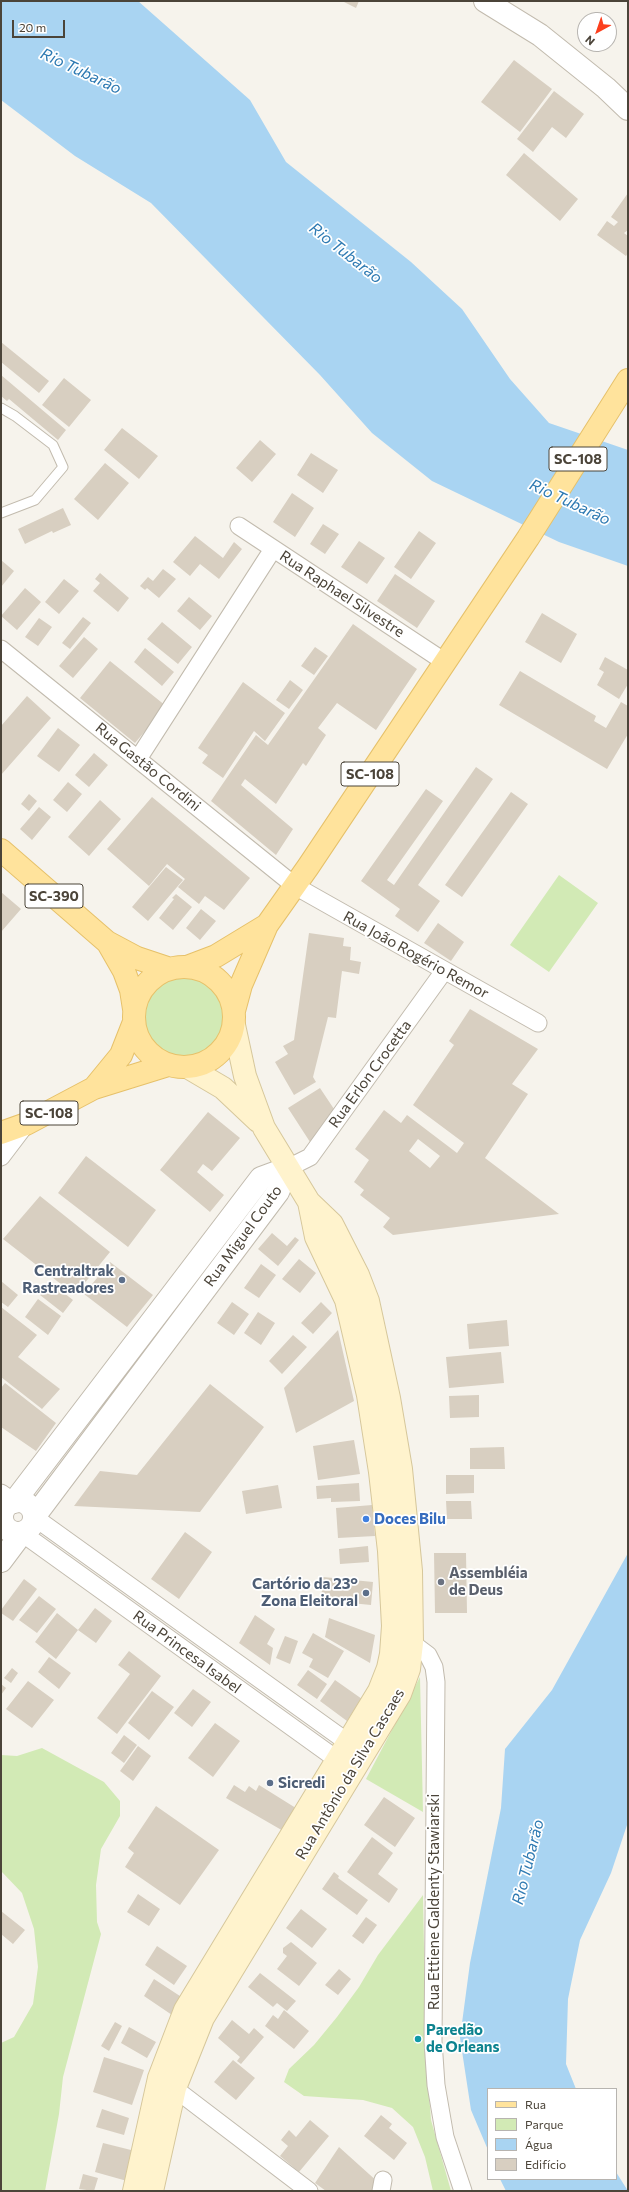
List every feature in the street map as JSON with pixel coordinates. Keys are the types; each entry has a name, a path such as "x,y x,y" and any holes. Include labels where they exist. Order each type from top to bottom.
{"main road":[{"name":"SC-108","path":"234,1018 241,985 267,925 296,886 528,538 628,380"},
{"name":"SC-390","path":"1,850 107,942 137,958 178,968"},
{"name":"SC-108","path":"178,968 216,956 267,925"},
{"name":"SC-390","path":"107,942 124,972 131,990 134,1015"},
{"path":"178,968 204,971 218,981 229,995 234,1018 229,1041 219,1054 205,1063 178,1066 155,1058 144,1048 137,1036 134,1015 139,995 147,984 157,975 178,968"},
{"name":"SC-108","path":"94,1088 121,1055 134,1015"},
{"name":"Rua Antônio da Silva Cascaes","path":"134,2191 167,2083 350,1757 400,1694 409,1669 403,1642 411,1571 390,1471 389,1398 367,1339 368,1301 358,1276 332,1224 309,1202 264,1128 245,1076 234,1018"},
{"name":"SC-108","path":"1,1133 26,1124 94,1088 178,1066"},
{"name":"Rua Antônio da Silva Cascaes","path":"178,1066 223,1088 264,1128"},
{"name":"Rua Antônio da Silva Cascaes","path":"152,2191 167,2083"}],"street":[{"path":"485,1 540,35 606,88 628,109"},
{"name":"Rua Raphael Silvestre","path":"239,526 445,662"},
{"path":"138,759 273,549"},
{"name":"Rua Gastão Cordini","path":"1,648 296,886"},
{"name":"Rua João Rogério Remor","path":"296,886 538,1023"},
{"name":"Rua Erlon Crocetta","path":"288,1168 310,1157 444,971"},
{"path":"1,1156 26,1124"},
{"name":"Rua Miguel Couto","path":"4,1511 66,1434 261,1178 288,1168"},
{"name":"Rua Miguel Couto","path":"1,1561 278,1192 288,1168"},
{"path":"123,1359 141,1374"},
{"path":"66,1434 86,1448"},
{"path":"4,1511 4,1524 11,1532 28,1525"},
{"name":"Rua Princesa Isabel","path":"28,1525 156,1605 350,1757"},
{"name":"Rua Princesa Isabel","path":"28,1525 144,1621 350,1757"},
{"path":"144,1621 156,1605"},
{"name":"Rua Ettiene Galdenty Stawiarski","path":"403,1642 428,1655 434,1667 436,1682 433,2041 436,2085 445,2137 463,2191"},
{"path":"167,2083 309,2191"}],"lane":[{"path":"1,408 15,416 53,445 63,467 34,500 1,513"}],"green space":[{"path":"559,875 598,903 549,972 510,945"},
{"path":"185,976 201,979 215,988 224,1002 227,1018 224,1034 215,1048 201,1057 185,1060 169,1057 155,1048 146,1034 143,1018 146,1002 155,988 169,979"},
{"path":"420,1677 423,1812 366,1779"},
{"path":"42,1748 104,1782 120,1801 120,1816 101,1849 96,1885 97,1922 101,1934 63,2077 59,2114 45,2191 1,2191 1,2043 14,2037 33,2004 38,1967 34,1929 22,1893 1,1871 1,1755 17,1756"},
{"path":"423,1895 426,2054 431,2120 451,2191 433,2191 425,2157 413,2127 392,2108 363,2100 304,2096 284,2082 289,2069 314,2045 337,2017 359,1987 378,1955"}],"water":[{"name":"Rio Tubarão","path":"1,1 138,1 250,100 286,162 411,262 462,309 510,379 549,423 628,450 628,566 559,542 432,481 372,433 320,375 151,203 75,156 1,100"},
{"name":"Rio Tubarão","path":"628,1553 628,1822 611,1873 580,1940 568,1999 566,2064 576,2088 487,2088 487,2148 471,2110 460,2038 470,1963 501,1808 505,1749 552,1690"},
{"path":"617,2174 628,2191 506,2191 500,2180 617,2180"}],"building":[{"path":"342,1 359,1 356,8"},
{"path":"514,60 552,89 520,132 481,102"},
{"path":"554,91 584,114 566,138 552,127 533,152 517,139"},
{"path":"524,153 578,199 560,221 506,175"},
{"path":"628,193 628,230 624,233 628,236 628,253 626,256 597,235 607,221 614,226 618,222 611,217"},
{"path":"1,342 49,381 39,393 1,362"},
{"path":"1,375 66,430 58,440 9,399 7,401 1,396"},
{"path":"64,378 91,400 69,427 42,405"},
{"path":"122,428 158,456 139,479 104,450"},
{"path":"260,440 276,454 252,482 236,468"},
{"path":"311,453 338,470 323,493 297,475"},
{"path":"105,463 129,483 98,520 74,499"},
{"path":"292,493 314,508 295,537 273,522"},
{"path":"63,508 71,525 53,533 52,531 25,544 18,529"},
{"path":"323,524 339,534 325,554 310,544"},
{"path":"419,531 436,543 411,579 394,567"},
{"path":"195,536 223,558 234,542 242,549 219,579 200,564 190,576 173,562"},
{"path":"359,541 385,558 367,584 341,567"},
{"path":"1,560 14,571 1,587"},
{"path":"163,569 176,579 159,598 147,588 145,590 140,586 148,577 153,581"},
{"path":"100,573 129,598 118,612 93,591 100,583 95,579"},
{"path":"395,574 435,601 417,628 377,601"},
{"path":"64,579 79,591 59,614 45,602"},
{"path":"25,588 41,602 17,630 1,616"},
{"path":"189,597 212,616 200,630 177,611"},
{"path":"542,613 577,634 561,663 525,642"},
{"path":"83,617 91,623 70,649 62,643"},
{"path":"39,618 52,627 38,646 25,637"},
{"path":"162,622 192,647 178,664 147,639"},
{"path":"353,624 417,669 376,730 337,703 318,728 326,735 306,766 303,763 276,804 245,779 241,785 293,829 276,855 211,801 256,735 268,745"},
{"path":"84,637 98,649 73,678 59,666"},
{"path":"315,647 328,656 314,675 301,666"},
{"path":"145,648 174,672 162,686 134,662"},
{"path":"605,657 628,670 628,684 619,699 597,685 604,672 599,669"},
{"path":"110,661 166,706 135,743 80,698"},
{"path":"520,671 596,716 594,721 606,728 621,702 628,706 628,734 607,769 499,705"},
{"path":"290,680 303,690 289,709 276,700"},
{"path":"243,682 285,713 265,741 254,731 223,778 202,763 208,755 198,748"},
{"path":"27,696 51,718 1,775 1,726"},
{"path":"58,728 80,745 59,772 37,756"},
{"path":"94,753 108,765 89,787 75,775"},
{"path":"476,767 493,779 418,885 440,901 418,932 395,916 400,909 361,881 426,789 443,801 387,880 394,885"},
{"path":"68,782 82,794 67,812 53,800"},
{"path":"511,792 528,804 462,897 445,885"},
{"path":"29,794 37,801 29,811 21,804"},
{"path":"152,797 250,878 224,910 205,896 199,904 178,887 185,879 167,864 149,886 107,849"},
{"path":"100,800 121,819 89,856 68,837"},
{"path":"39,807 51,817 32,840 20,829"},
{"path":"166,867 183,880 148,921 132,907"},
{"path":"1,892 21,909 1,932"},
{"path":"176,894 192,907 173,930 159,918 174,899 172,898"},
{"path":"201,909 216,921 200,940 186,928"},
{"path":"438,923 464,942 451,961 424,943"},
{"path":"309,933 344,938 343,946 351,947 350,960 361,962 359,974 342,971 336,1018 328,1017 313,1077 316,1082 294,1095 275,1062 288,1054 283,1046 294,1040"},
{"path":"470,1009 538,1049 512,1084 528,1094 485,1158 559,1214 393,1235 383,1227 390,1218 360,1195 364,1190 354,1182 369,1160 355,1149 384,1110 401,1123 407,1115 457,1153 464,1143 413,1105 454,1045 449,1041","holes":["418,1139 440,1156 430,1168 409,1151"]},
{"path":"320,1088 334,1109 310,1142 288,1108"},
{"path":"208,1112 240,1138 212,1171 203,1164 197,1172 224,1195 210,1212 160,1170"},
{"path":"86,1156 156,1210 128,1247 58,1193"},
{"path":"40,1196 110,1252 75,1295 3,1239"},
{"path":"272,1233 287,1246 295,1237 299,1240 278,1266 258,1249"},
{"path":"299,1259 316,1273 300,1293 282,1279"},
{"path":"110,1262 153,1295 127,1327 84,1294"},
{"path":"261,1264 276,1275 259,1298 244,1288"},
{"path":"1,1281 18,1295 8,1307 1,1302"},
{"path":"50,1282 73,1300 63,1313 40,1295"},
{"path":"38,1299 61,1316 48,1335 25,1317"},
{"path":"232,1302 249,1314 234,1335 217,1323"},
{"path":"321,1302 332,1313 313,1334 301,1323"},
{"path":"1,1307 37,1335 18,1357 60,1389 42,1409 1,1377"},
{"path":"258,1312 275,1323 261,1345 244,1333"},
{"path":"507,1320 509,1346 469,1349 467,1324"},
{"path":"338,1330 354,1401 296,1433 284,1388"},
{"path":"293,1335 307,1347 282,1374 269,1361"},
{"path":"501,1352 504,1383 449,1388 446,1357"},
{"path":"5,1383 56,1423 36,1451 1,1427 1,1388"},
{"path":"210,1384 264,1427 200,1512 74,1506 100,1471 137,1475"},
{"path":"479,1395 479,1417 450,1418 449,1396"},
{"path":"354,1440 360,1474 318,1480 313,1446"},
{"path":"504,1447 505,1469 470,1469 470,1448"},
{"path":"446,1475 474,1475 474,1493 446,1494"},
{"path":"359,1483 360,1501 331,1502 331,1498 317,1499 316,1486"},
{"path":"278,1485 282,1508 246,1514 242,1491"},
{"path":"446,1501 471,1501 472,1519 447,1519"},
{"path":"372,1505 375,1536 338,1538 336,1508"},
{"path":"185,1532 212,1552 179,1599 151,1579"},
{"path":"368,1546 369,1562 340,1564 339,1549"},
{"path":"434,1553 466,1553 467,1613 435,1613"},
{"path":"323,1577 373,1582 371,1605 321,1600"},
{"path":"24,1579 37,1589 13,1621 1,1613 1,1610"},
{"path":"39,1596 56,1609 37,1633 19,1620"},
{"path":"95,1608 112,1621 96,1643 78,1630"},
{"path":"57,1613 78,1630 56,1659 35,1642"},
{"path":"255,1615 275,1629 267,1644 273,1648 270,1665 239,1643"},
{"path":"329,1618 375,1635 370,1663 325,1637"},
{"path":"313,1633 344,1651 328,1678 309,1667 313,1659 302,1653"},
{"path":"285,1636 298,1641 290,1664 276,1658"},
{"path":"129,1651 161,1676 117,1734 97,1718 130,1674 118,1665"},
{"path":"49,1657 71,1673 59,1689 38,1672"},
{"path":"12,1668 18,1673 11,1683 4,1678"},
{"path":"308,1670 327,1684 317,1699 297,1685"},
{"path":"335,1680 362,1699 347,1721 320,1701"},
{"path":"28,1681 54,1700 32,1728 6,1709"},
{"path":"1,1684 6,1688 1,1695"},
{"path":"193,1689 211,1702 192,1727 174,1713"},
{"path":"152,1691 174,1707 149,1740 128,1723"},
{"path":"215,1723 240,1741 213,1777 188,1758"},
{"path":"124,1735 137,1745 124,1763 111,1753"},
{"path":"138,1746 151,1756 133,1781 120,1771"},
{"path":"234,1785 245,1792 249,1786 256,1791 259,1785 299,1810 285,1832 226,1798"},
{"path":"384,1797 415,1818 395,1847 364,1825"},
{"path":"156,1806 219,1850 180,1905 125,1867 134,1853 128,1848"},
{"path":"372,1837 393,1853 378,1874 398,1889 389,1903 347,1872"},
{"path":"334,1872 339,1876 338,1878 368,1900 357,1915 322,1889"},
{"path":"138,1894 160,1909 149,1926 127,1912"},
{"path":"301,1909 327,1929 312,1948 286,1928"},
{"path":"1,1911 25,1930 13,1944 1,1934"},
{"path":"366,1917 377,1925 363,1944 352,1936"},
{"path":"291,1942 317,1963 299,1986 277,1969 287,1956 283,1953 283,1948"},
{"path":"157,1946 187,1966 174,1985 145,1965"},
{"path":"339,1969 351,1979 338,1995 325,1985"},
{"path":"260,1973 296,2001 287,2011 277,2003 273,2007 248,1987"},
{"path":"154,1979 183,1998 172,2015 144,1996"},
{"path":"284,2010 309,2031 294,2049 265,2026 273,2015 278,2019"},
{"path":"232,2020 249,2034 254,2028 264,2037 241,2064 237,2061 240,2057 218,2038"},
{"path":"115,2022 122,2026 109,2051 101,2046"},
{"path":"129,2027 156,2042 147,2058 121,2043"},
{"path":"104,2057 144,2070 132,2105 93,2092"},
{"path":"233,2060 255,2078 236,2100 214,2082"},
{"path":"102,2109 129,2118 124,2135 96,2127"},
{"path":"381,2115 392,2124 389,2128 407,2143 394,2160 364,2136"},
{"path":"310,2120 329,2136 299,2172 280,2156 288,2146 281,2140 289,2130 296,2137"},
{"path":"103,2143 135,2151 127,2181 95,2172"},
{"path":"339,2147 379,2183 373,2191 326,2191 315,2183"},
{"path":"83,2174 98,2178 94,2191 79,2189"}],"place":[{"name":"Centraltrak Rastreadores","path":"122,1280"},
{"name":"Doces Bilu","path":"366,1519"},
{"name":"Assembléia de Deus","path":"441,1582"},
{"name":"Cartório da 23° Zona Eleitoral","path":"366,1593"},
{"name":"Sicredi","path":"270,1783"},
{"name":"Paredão de Orleans","path":"418,2039"}]}
